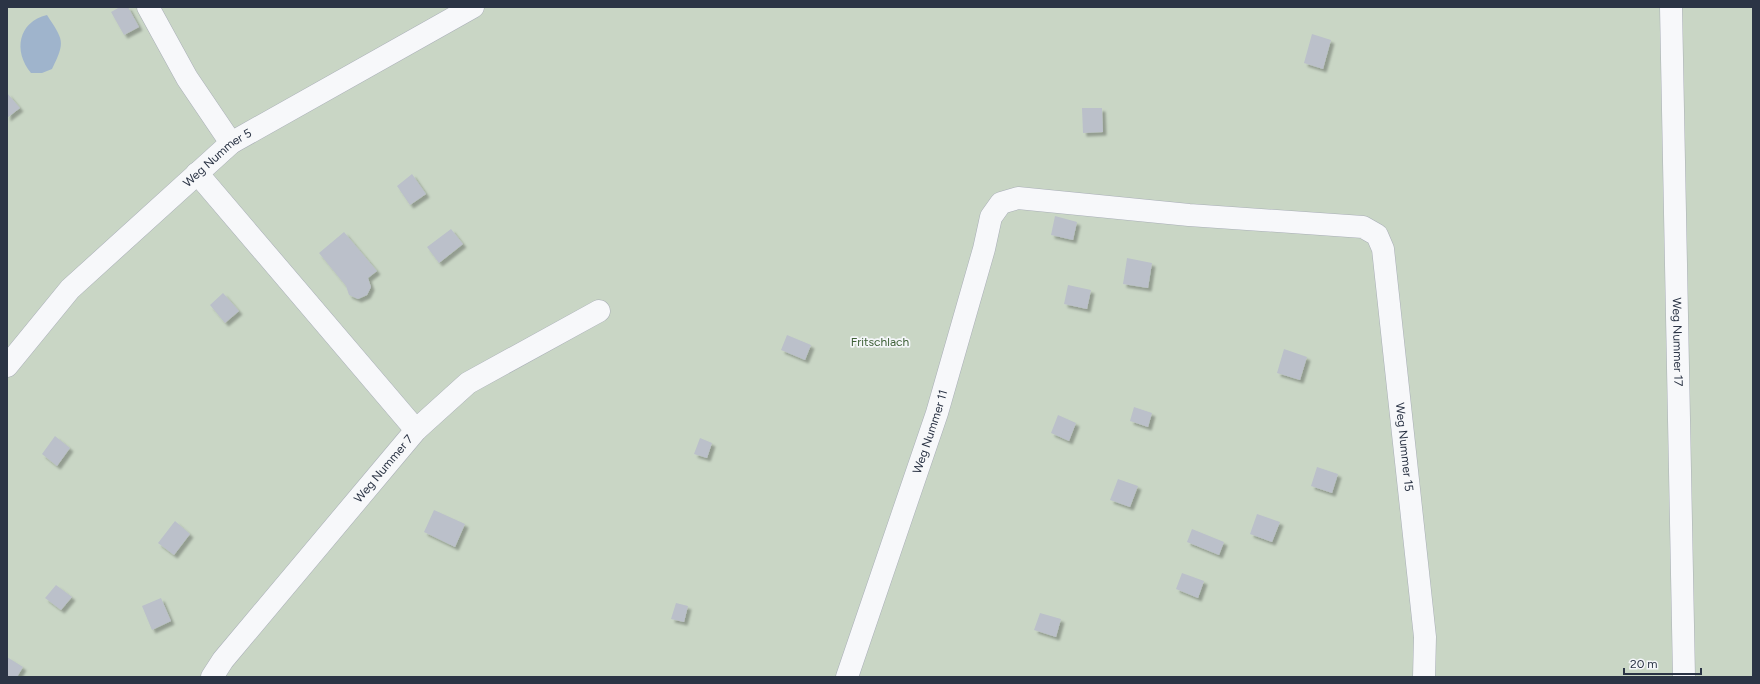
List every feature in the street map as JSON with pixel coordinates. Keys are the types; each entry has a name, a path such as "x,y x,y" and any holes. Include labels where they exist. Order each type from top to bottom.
{"lane":[{"path":"148,7 187,78 231,143"},
{"name":"Weg Nummer 5","path":"7,366 70,289 231,143 473,7"},
{"name":"Weg Nummer 17","path":"1671,7 1684,677"},
{"path":"197,173 416,430"},
{"name":"Weg Nummer 15","path":"1018,198 1189,215 1363,227 1376,235 1383,249 1425,637 1424,677"},
{"name":"Weg Nummer 11","path":"847,677 937,413 984,249 991,217 1001,203 1018,198"},
{"name":"Weg Nummer 7","path":"212,677 223,660 416,430 468,382 599,311"}],"green space":[{"name":"Fritschlach","path":"7,7 1753,7 1753,677 7,677"}],"water":[{"path":"47,15 59,36 61,46 52,69 42,73 31,73 22,56 21,38 24,31 30,24"}],"building":[{"path":"120,7 128,7 139,27 124,35 111,12"},
{"path":"1312,34 1331,40 1323,69 1304,63"},
{"path":"7,93 20,108 7,118"},
{"path":"1082,108 1102,108 1103,132 1083,133"},
{"path":"412,174 426,194 410,205 397,186"},
{"path":"1055,216 1077,222 1073,240 1051,235"},
{"path":"451,229 463,244 439,263 427,247"},
{"path":"344,232 377,271 368,278 371,287 367,295 358,299 349,295 346,286 319,253"},
{"path":"1127,258 1152,263 1148,288 1123,284"},
{"path":"1068,285 1091,290 1087,309 1064,304"},
{"path":"223,293 239,311 225,323 210,305"},
{"path":"787,335 811,345 805,360 781,350"},
{"path":"1284,349 1307,357 1300,380 1277,373"},
{"path":"1134,407 1152,413 1148,427 1130,421"},
{"path":"1058,415 1076,423 1069,441 1051,433"},
{"path":"55,436 70,448 57,466 42,454"},
{"path":"700,438 712,443 707,458 694,454"},
{"path":"1317,467 1338,474 1332,493 1311,486"},
{"path":"1118,479 1138,486 1130,507 1110,500"},
{"path":"434,510 465,524 455,547 424,532"},
{"path":"1257,514 1280,522 1272,542 1250,534"},
{"path":"175,521 190,534 174,555 158,543"},
{"path":"1192,529 1224,542 1219,555 1187,542"},
{"path":"1182,573 1204,581 1198,598 1176,589"},
{"path":"56,585 72,597 61,610 45,598"},
{"path":"161,598 171,621 152,630 142,606"},
{"path":"676,603 688,606 684,622 671,619"},
{"path":"1040,613 1061,619 1056,637 1034,630"},
{"path":"7,657 23,667 17,677 7,677"}]}
